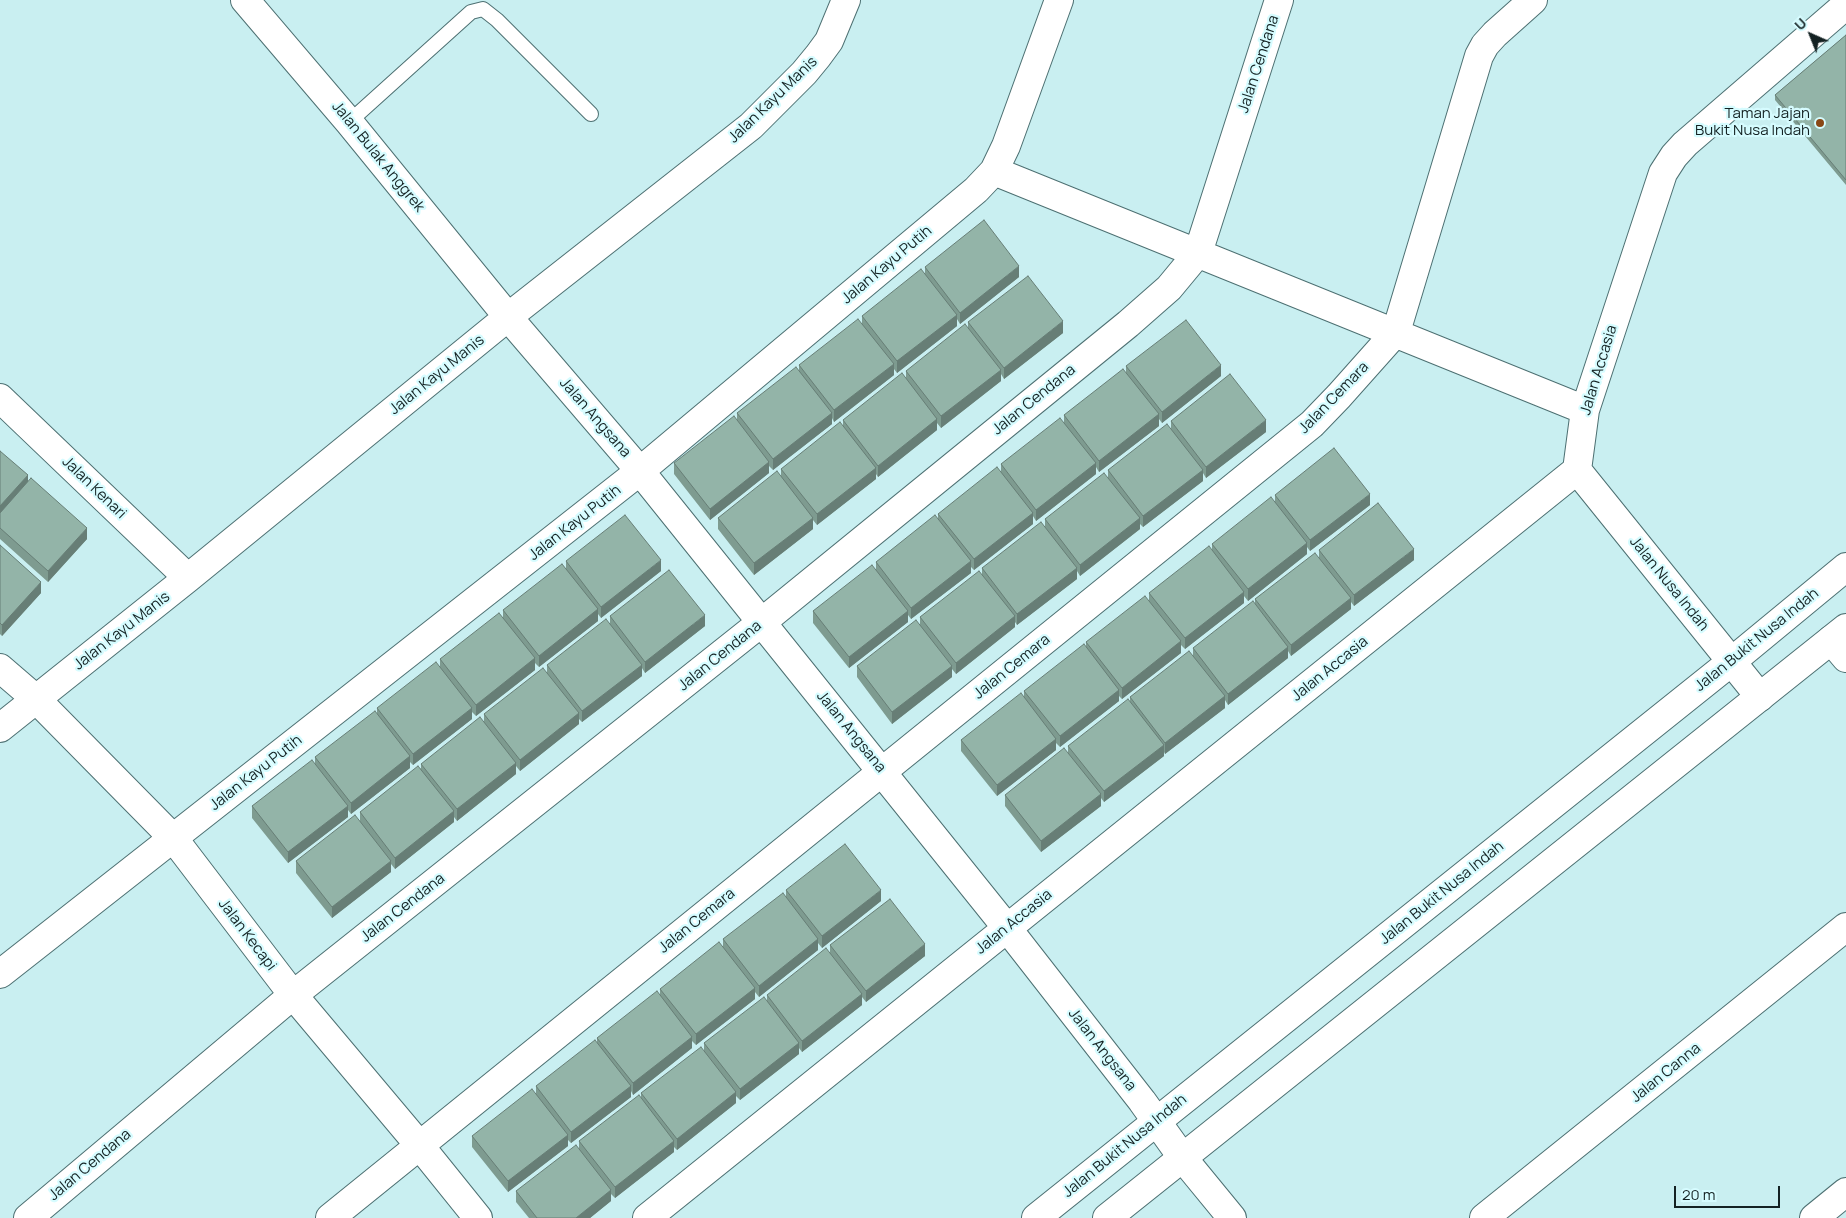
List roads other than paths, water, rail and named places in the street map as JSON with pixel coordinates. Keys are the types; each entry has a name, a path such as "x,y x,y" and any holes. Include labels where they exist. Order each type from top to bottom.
{"street":[{"name":"Jalan Bulak Anggrek","path":"245,0 349,122 508,317"},
{"name":"Jalan Kayu Manis","path":"0,728 188,578 508,317 751,126 804,73 818,56 829,41 846,0"},
{"name":"Jalan Cendana","path":"28,1218 293,995 762,622 1170,288 1198,253 1279,0"},
{"name":"Jalan Cemara","path":"330,1218 1312,424 1396,332 1479,56 1495,34 1533,0"},
{"name":"Jalan Kayu Putih","path":"0,974 640,471 976,190 994,171 1006,146 1055,1"},
{"name":"Jalan Accasia","path":"646,1218 1577,470 1585,410 1663,173 1684,144 1846,4"},
{"path":"994,171 1585,410"},
{"name":"Jalan Angsana","path":"508,317 640,471 762,622 1007,928 1182,1157 1232,1218"},
{"name":"Jalan Kenari","path":"0,398 188,578"},
{"name":"Jalan Nusa Indah","path":"1577,470 1760,697"},
{"name":"Jalan Bukit Nusa Indah","path":"1036,1218 1731,662 1846,567"},
{"path":"1107,1218 1760,697 1841,642"},
{"name":"Jalan Kecapi","path":"0,668 36,699 174,838 293,995 478,1218"},
{"name":"Jalan Canna","path":"1484,1218 1846,927"},
{"path":"1814,1218 1846,1192"}],"lane":[{"path":"349,122 471,12 484,9 591,114"}],"place":[{"name":"Taman Jajan Bukit Nusa Indah","path":"1820,123"}]}
